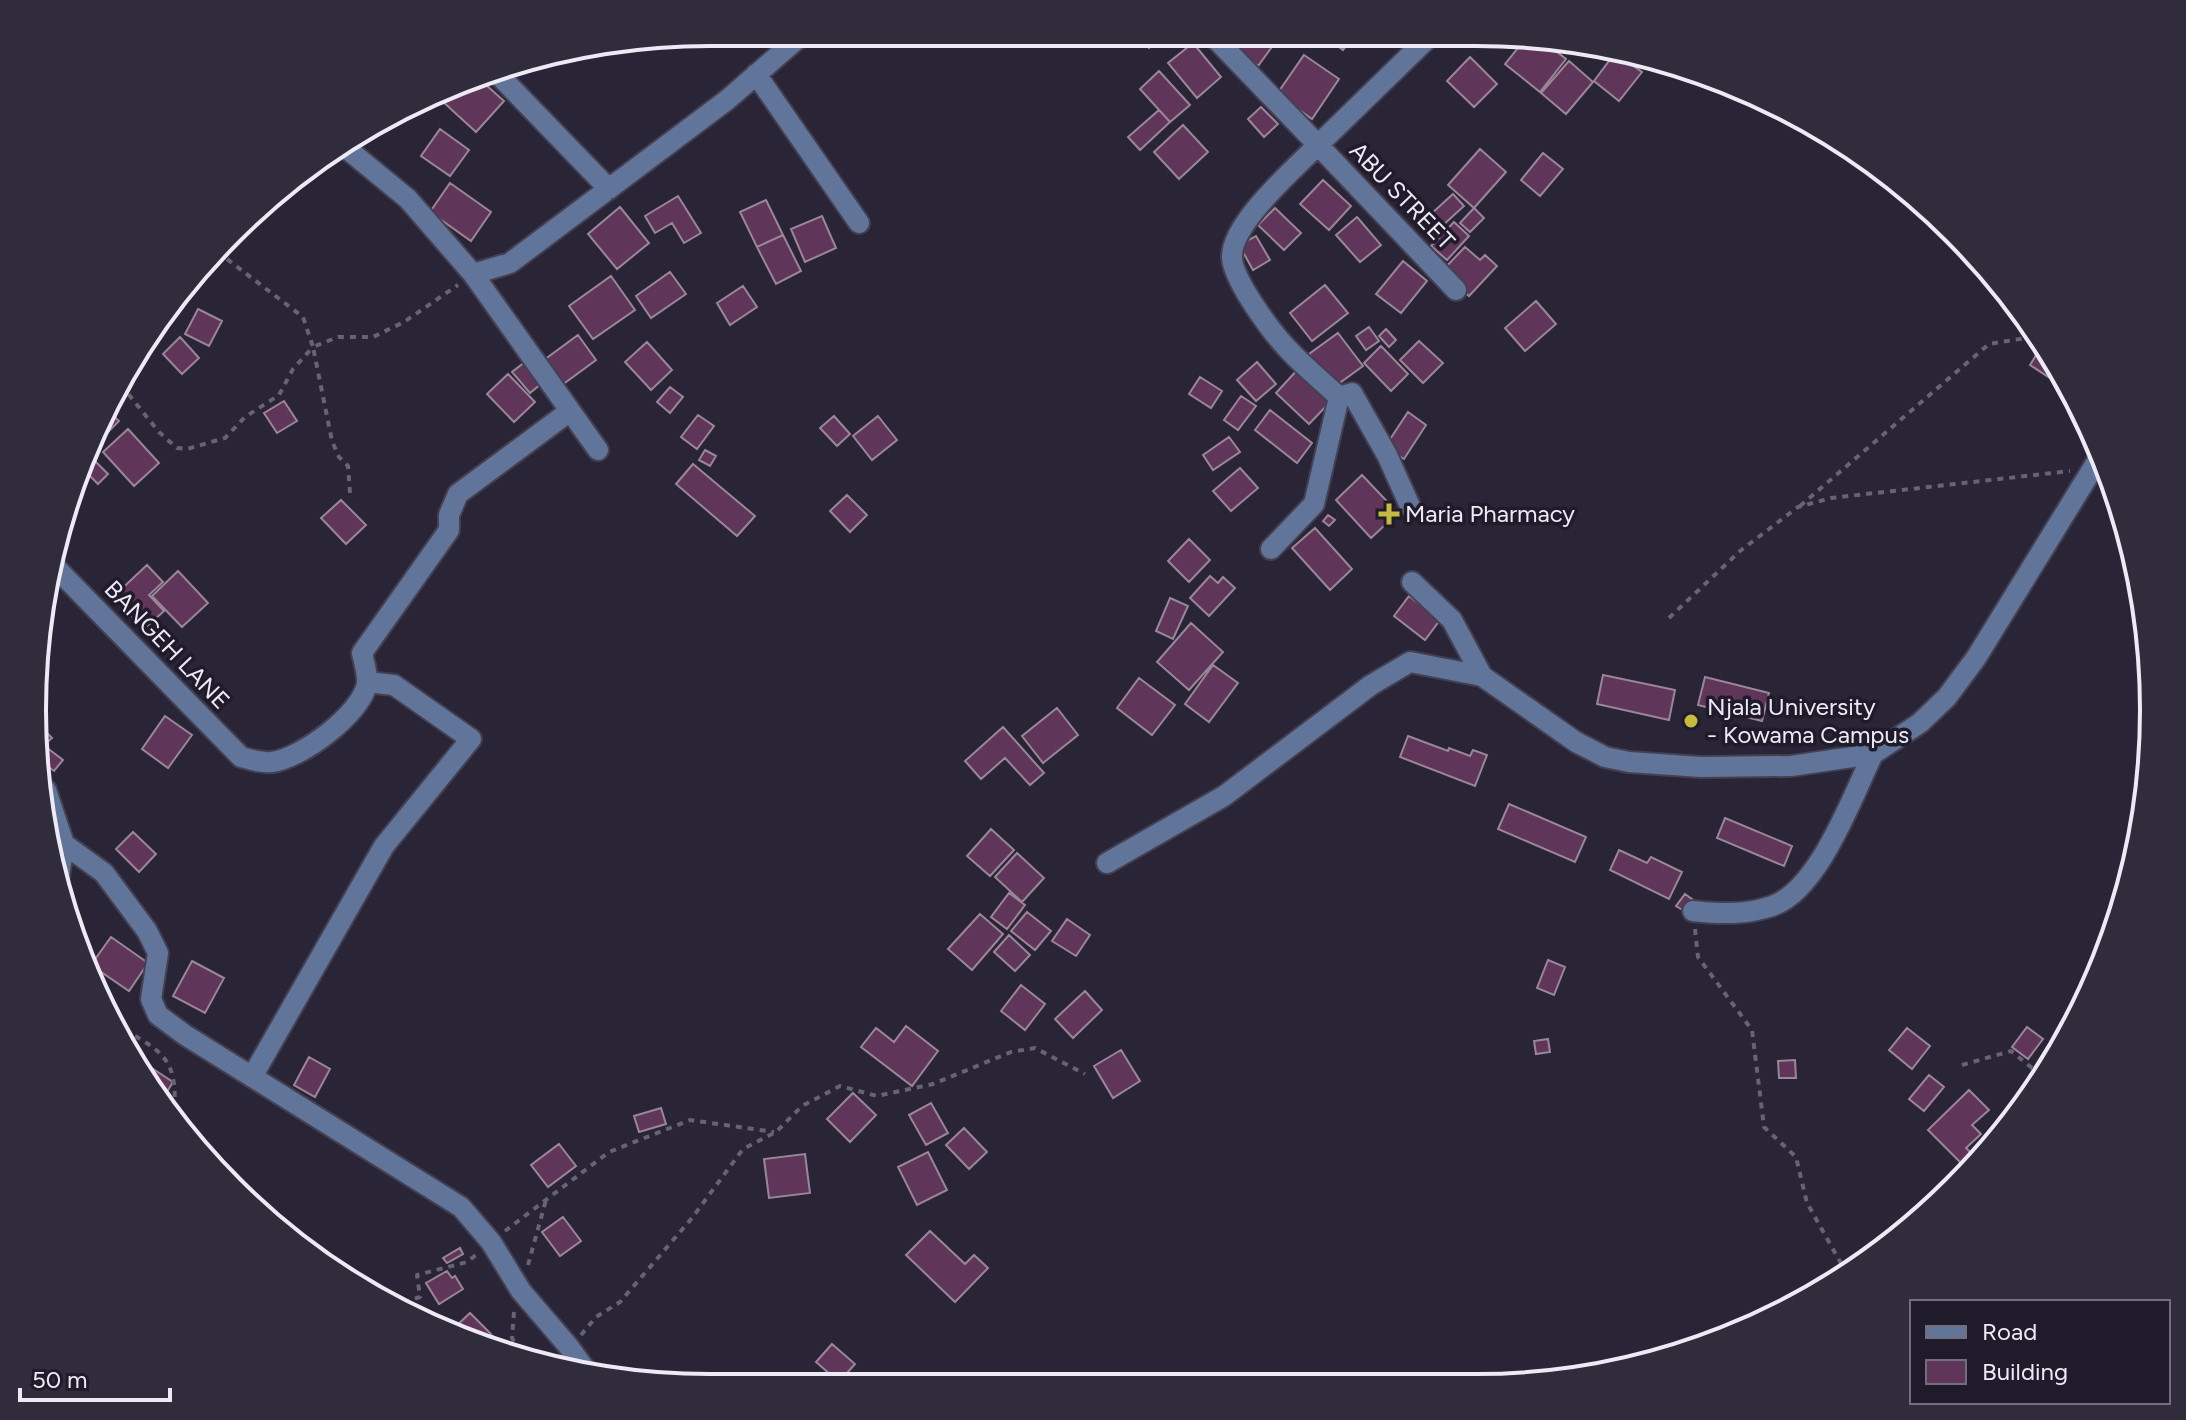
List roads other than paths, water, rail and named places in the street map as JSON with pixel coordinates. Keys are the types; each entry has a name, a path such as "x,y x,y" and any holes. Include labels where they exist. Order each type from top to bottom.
{"street":[{"path":"473,274 510,263 727,100 789,46"},
{"path":"1223,46 1318,145 1259,205 1242,228 1232,256 1241,285 1285,346 1346,395 1387,455 1410,506"},
{"name":"ABU STREET","path":"1420,46 1318,145 1456,290"},
{"path":"756,74 859,223"},
{"path":"503,79 609,189"},
{"path":"351,152 408,199 473,274 598,450"},
{"path":"1271,549 1314,504 1346,395"},
{"path":"252,1077 384,846 471,739 394,685 367,682 362,653 449,530 449,515 458,494 570,411"},
{"path":"1107,863 1224,796 1371,685 1410,662 1482,676 1576,742 1605,757 1629,762 1701,767 1791,766 1873,754 1920,723 1947,697 1976,658 2093,467"},
{"name":"BANGEH LANE","path":"61,573 241,757 259,762 276,762 328,736 362,698 367,682"},
{"path":"1412,582 1452,620 1482,676"},
{"path":"1693,911 1728,915 1774,905 1799,889 1817,867 1873,754"},
{"path":"56,818 64,844 62,854"},
{"path":"64,844 104,873 147,931 158,953 151,999 158,1015 461,1207 491,1242 521,1291 579,1361"}],"place":[{"name":"Maria Pharmacy","path":"1389,514"},
{"name":"Njala University - Kowama Campus","path":"1691,721"}]}
